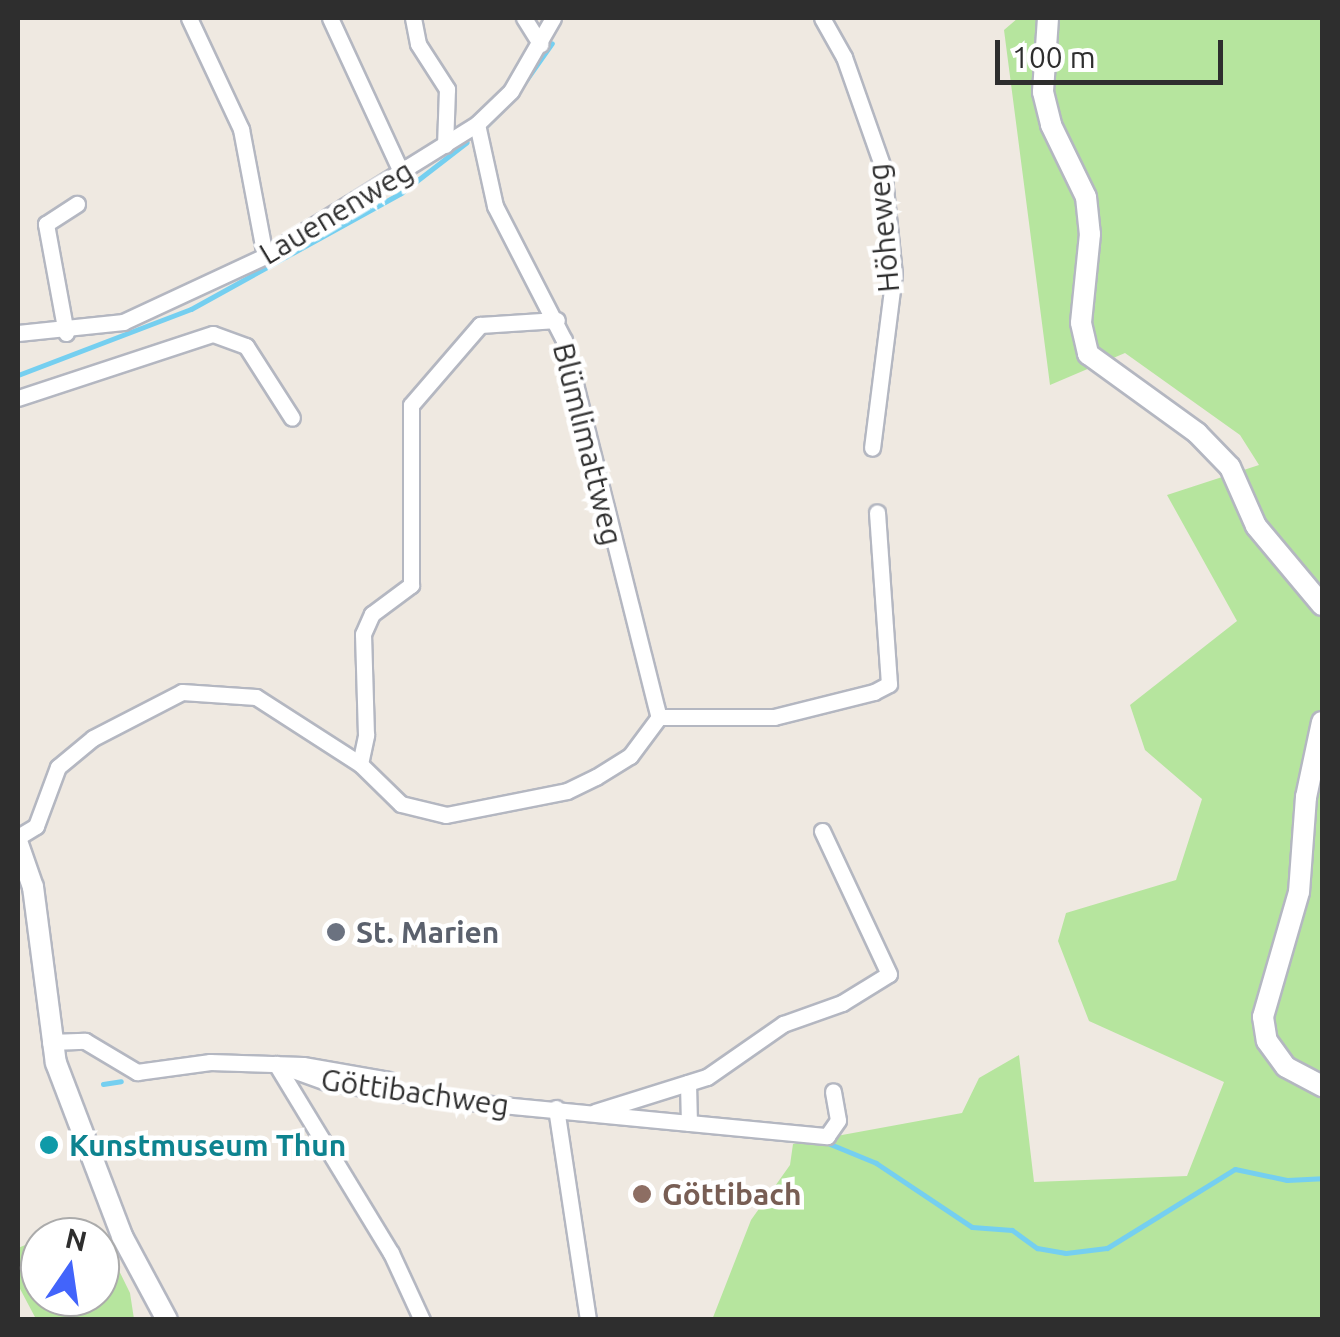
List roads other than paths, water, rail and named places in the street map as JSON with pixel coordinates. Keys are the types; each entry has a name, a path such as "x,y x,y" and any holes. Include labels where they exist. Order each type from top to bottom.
{"street":[{"path":"189,18 212,78 242,130 265,256"},
{"path":"330,18 401,172"},
{"path":"413,18 418,44 447,88 445,145"},
{"path":"524,18 540,44"},
{"name":"Lauenenweg","path":"18,333 66,333 177,302 265,256 477,124 511,91 553,18"},
{"name":"Höheweg","path":"822,18 844,57 883,168 894,274 872,448"},
{"path":"1048,18 1043,92 1051,125 1086,197 1090,234 1081,322 1088,354 1197,433 1230,467 1256,526 1322,605"},
{"name":"Blümlimattweg","path":"477,124 495,206 557,320 660,717"},
{"path":"66,333 46,224 77,204"},
{"path":"360,764 366,735 363,634 372,614 411,585 412,406 480,325 557,320"},
{"path":"18,398 213,334 246,346 292,418"},
{"path":"167,1320 122,1236 50,1042 35,898 18,840 40,820 58,767 92,738 182,692 256,697 360,764 415,811 462,814 596,777 630,756 660,717 774,717 889,684 877,512"},
{"path":"1322,722 1306,797 1299,892 1263,1017 1267,1041 1286,1067 1322,1086"},
{"name":"Göttibachweg","path":"594,1112 688,1084 723,1069 783,1024 842,1003 889,974 822,831"},
{"name":"Göttibachweg","path":"50,1042 86,1042 137,1072 210,1062 276,1064 329,1083 827,1136 838,1120 834,1091"},
{"path":"276,1064 391,1253 422,1320"},
{"path":"688,1084 689,1123"},
{"path":"556,1108 588,1320"}],"waterway":[{"path":"519,90 552,43"},
{"path":"486,126 502,110"},
{"path":"18,375 191,309 401,193 467,142"},
{"name":"Göttibach","path":"103,1084 121,1081"},
{"path":"830,1144 876,1163 972,1227 1012,1230 1037,1248 1066,1253 1107,1248 1235,1169 1287,1180 1322,1178"}],"place":[{"name":"St. Marien","path":"336,932"},
{"name":"Kunstmuseum Thun","path":"49,1145"},
{"name":"Göttibach","path":"642,1194"}]}
